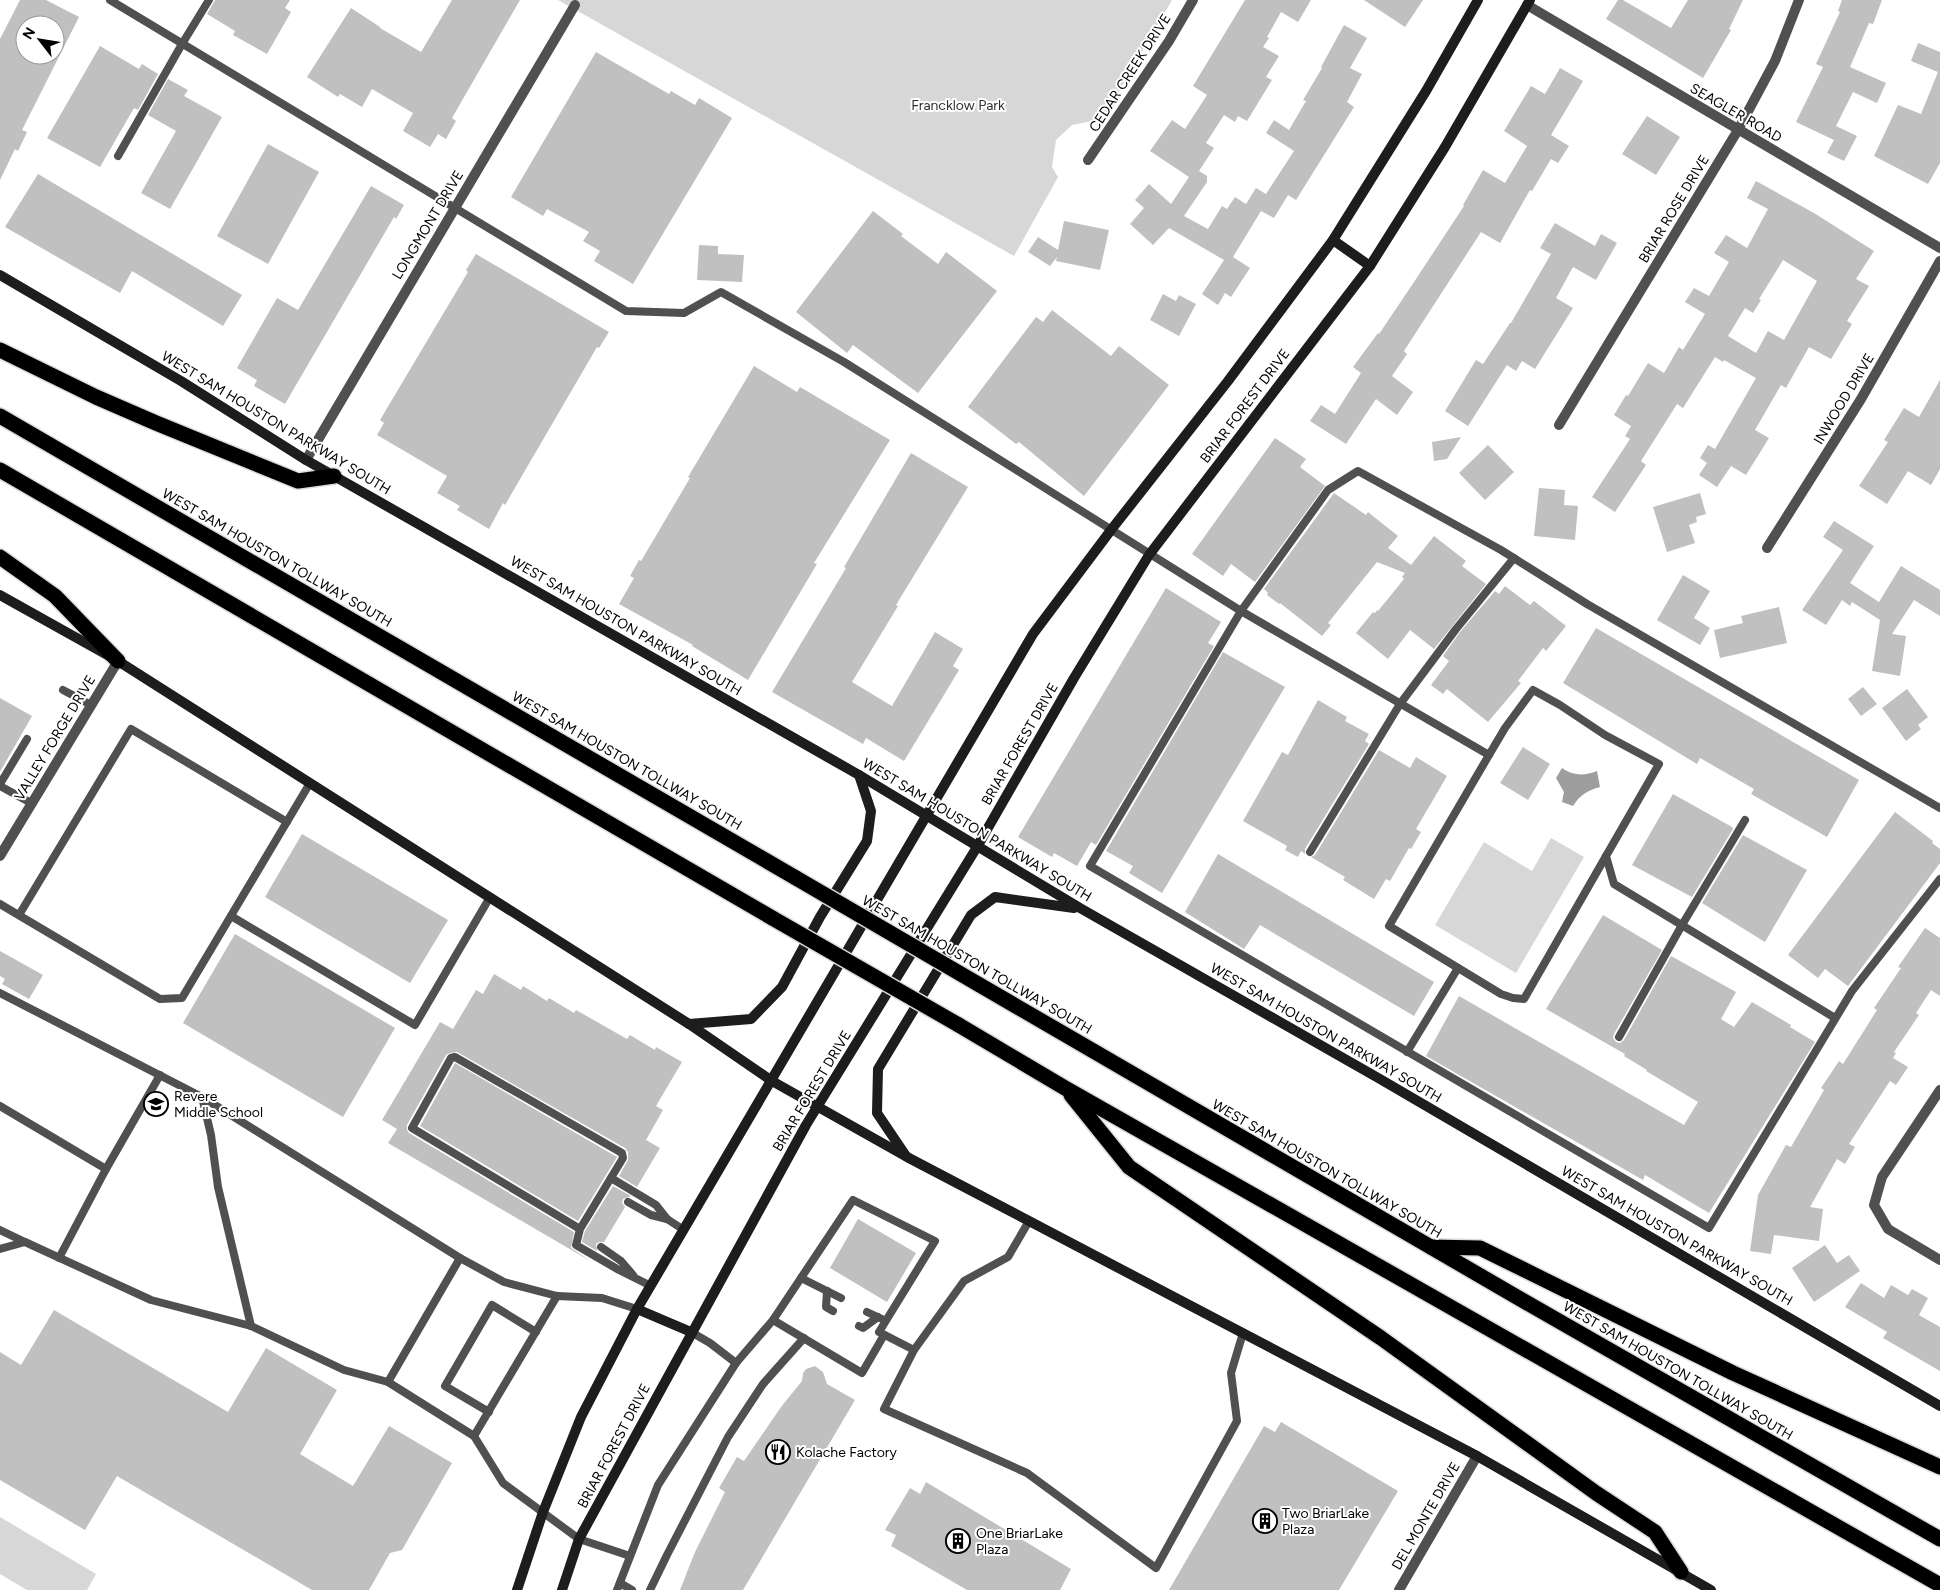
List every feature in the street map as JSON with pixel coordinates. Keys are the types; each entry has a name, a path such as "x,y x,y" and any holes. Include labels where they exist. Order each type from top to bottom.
{"highway":[{"path":"0,350 156,423 298,481 334,476"},
{"name":"WEST SAM HOUSTON TOLLWAY SOUTH","path":"0,416 1429,1247 1940,1539"},
{"path":"0,470 1065,1088 1940,1585"},
{"path":"0,557 55,596 118,661"},
{"path":"1065,1088 1129,1166 1381,1338 1596,1493 1655,1532 1681,1572"},
{"path":"1429,1247 1480,1248 1734,1373 1940,1467"}],"main road":[{"name":"BRIAR FOREST DRIVE","path":"518,1590 544,1512 581,1417 637,1309 1033,634 1334,240 1426,91 1478,0"},
{"name":"BRIAR FOREST DRIVE","path":"562,1590 580,1538 691,1332 816,1107 977,847 1074,678 1149,555 1370,266 1445,146 1525,2"},
{"path":"1334,240 1370,266"},
{"name":"WEST SAM HOUSTON PARKWAY SOUTH","path":"0,275 181,381 306,460 859,775 1080,908 1380,1079 1940,1406"},
{"path":"0,595 118,661 689,1024 772,1081 816,1107 907,1157 1477,1456 1711,1590"},
{"path":"689,1024 751,1019 782,987 820,917 867,841 872,811 859,775"},
{"path":"907,1157 877,1113 878,1069 972,915 995,897 1080,908"},
{"path":"637,1309 691,1332"}],"street":[{"name":"CEDAR CREEK DRIVE","path":"1088,160 1169,41 1193,0"},
{"name":"BRIAR ROSE DRIVE","path":"1559,425 1738,130 1774,61 1798,0"},
{"name":"SEAGLER ROAD","path":"1525,2 1940,248"},
{"name":"LONGMONT DRIVE","path":"306,460 575,6"},
{"name":"INWOOD DRIVE","path":"1767,548 1861,399 1940,262"},
{"name":"VALLEY FORGE DRIVE","path":"0,856 118,661"},
{"path":"1940,1090 1882,1177 1874,1206 1888,1229 1940,1260"},
{"name":"DEL MONTE DRIVE","path":"1399,1590 1477,1456"}],"lane":[{"path":"110,0 626,311 684,313 721,292 844,362 1241,611 1489,756"},
{"path":"118,156 209,0"},
{"path":"1940,808 1587,604 1514,558 1358,471 1328,490 1241,611 1090,866 1709,1228 1852,991 1940,879"},
{"path":"1310,852 1400,704 1456,628 1514,558"},
{"path":"63,690 91,705"},
{"path":"1533,690 1659,764 1606,856 1524,999 1501,994 1389,926 1505,728 1533,690"},
{"path":"19,916 131,729 286,822"},
{"path":"27,739 0,785 31,803"},
{"path":"0,904 160,999 182,998 310,783"},
{"path":"1619,1037 1682,925 1745,820"},
{"path":"1606,856 1614,884 1835,1018"},
{"path":"231,916 415,1025 490,897"},
{"path":"1407,1052 1458,968"},
{"path":"0,993 202,1097 460,1258 504,1282 557,1296 602,1298 637,1309"},
{"path":"580,1229 414,1130 412,1126 451,1058 455,1057 623,1155 580,1229 576,1242 578,1247 651,1286"},
{"path":"59,1258 106,1169 160,1075"},
{"path":"202,1097 211,1135 218,1187 251,1326"},
{"path":"0,1106 106,1169"},
{"path":"611,1178 656,1206 667,1219 684,1230"},
{"path":"632,1590 618,1586 658,1485 736,1363 773,1320 853,1200 935,1241 879,1332 914,1350"},
{"path":"628,1202 651,1215 667,1219"},
{"path":"1029,1221 1008,1256 964,1281 914,1350 884,1409 1027,1473 1156,1568 1237,1421 1231,1373 1243,1333"},
{"path":"0,1230 151,1300 251,1326 344,1370 388,1382 474,1436 503,1483 580,1538 630,1556"},
{"path":"0,1249 25,1242"},
{"path":"601,1247 622,1261 633,1276"},
{"path":"388,1382 460,1258"},
{"path":"801,1278 841,1298"},
{"path":"827,1291 826,1307 833,1311"},
{"path":"474,1436 490,1412 557,1296"},
{"path":"490,1412 445,1386 492,1306 536,1332"},
{"path":"868,1312 886,1321"},
{"path":"859,1326 863,1328 878,1317"},
{"path":"773,1320 862,1373 884,1335"},
{"path":"691,1332 710,1343 736,1363"},
{"path":"650,1590 728,1437 763,1384 804,1338"}],"green space":[{"name":"Francklow Park","path":"558,0 1172,0 1103,119 1072,125 1056,140 1052,167 1058,177 1014,256"},
{"path":"1551,838 1584,857 1516,973 1435,925 1484,842 1532,871"},
{"path":"0,1517 96,1574 87,1590 27,1590 0,1574"}],"shaded area":[{"path":"1562,768 1571,773 1579,774 1597,771 1600,787 1585,794 1573,806 1562,802 1564,792 1556,778"}],"building":[{"path":"20,0 46,0 79,17 65,45 65,15 15,15 15,65 55,65 22,130 27,132 18,151 15,149 0,180 0,39"},
{"path":"215,0 290,0 285,8 291,12 267,54 233,35 235,31 207,14"},
{"path":"452,0 520,0 452,118 456,121 446,139 438,134 430,147 403,131 413,113 372,89 362,107 340,94 338,97 307,77 351,8 421,52"},
{"path":"1245,0 1311,0 1298,22 1281,12 1267,37 1269,38 1263,47 1279,56 1266,77 1272,80 1247,121 1238,116 1235,122 1224,115 1206,143 1214,148 1199,171 1207,176 1207,182 1184,216 1208,229 1222,206 1227,209 1235,197 1246,204 1256,188 1266,194 1294,151 1266,133 1274,120 1289,130 1306,101 1303,100 1344,25 1367,38 1350,68 1362,74 1347,102 1354,107 1296,200 1288,195 1274,218 1261,211 1233,257 1250,268 1231,297 1225,293 1218,305 1202,294 1224,260 1169,228 1153,245 1130,224 1144,208 1135,200 1149,184 1171,204 1189,177 1150,151 1172,120 1185,129 1207,95 1193,86"},
{"path":"1364,0 1423,0 1405,27"},
{"path":"1618,0 1623,0 1671,28 1688,0 1743,0 1729,29 1731,30 1703,78 1606,19"},
{"path":"1842,0 1882,0 1873,24 1869,23 1850,67 1886,83 1877,103 1853,92 1836,126 1857,136 1844,161 1827,153 1834,140 1796,122 1823,67 1816,64 1840,12 1838,11"},
{"path":"1918,43 1940,52 1940,163 1928,184 1874,156 1898,105 1921,114 1938,72 1911,61"},
{"path":"100,46 139,69 142,64 158,74 138,110 134,108 100,167 47,138"},
{"path":"596,52 669,94 671,91 695,105 699,98 732,118 633,284 594,261 600,251 583,241 589,232 547,209 543,216 511,197"},
{"path":"1560,68 1583,81 1551,135 1569,146 1558,163 1551,159 1532,191 1530,190 1500,243 1481,232 1404,351 1407,354 1392,376 1413,392 1397,415 1376,399 1346,444 1310,421 1321,405 1335,414 1361,373 1353,367 1379,334 1412,285 1464,206 1483,170 1505,183 1527,146 1504,131 1531,86 1545,94"},
{"path":"168,79 188,90 184,96 222,117 170,209 141,193 176,131 148,115"},
{"path":"1647,116 1680,137 1656,175 1622,154"},
{"path":"268,144 319,172 268,264 217,236"},
{"path":"38,174 242,295 223,326 132,271 120,293 5,227"},
{"path":"1756,181 1814,213 1874,251 1856,279 1869,286 1847,321 1852,324 1831,359 1809,347 1786,388 1781,385 1755,430 1769,438 1746,475 1731,466 1717,487 1699,475 1707,463 1700,458 1708,445 1715,449 1756,378 1715,357 1683,408 1677,404 1641,461 1646,465 1615,512 1592,497 1630,439 1625,436 1631,426 1614,415 1648,363 1664,373 1679,347 1683,350 1705,314 1685,302 1694,288 1709,296 1729,262 1714,253 1726,235 1747,248 1768,209 1747,198","holes":["1783,260 1817,281 1784,340 1768,331 1756,353 1728,336 1745,308 1753,313 1761,300 1759,299"]},
{"path":"371,186 404,205 396,219 394,217 285,404 254,386 257,380 237,368 277,298 298,310"},
{"path":"873,211 903,234 901,236 938,264 946,252 997,291 918,393 853,345 847,353 796,312"},
{"path":"1064,221 1109,230 1100,270 1056,261 1057,257 1050,266 1028,252 1038,237 1058,250"},
{"path":"1555,223 1595,246 1601,234 1617,243 1596,280 1573,267 1556,298 1573,308 1535,369 1522,361 1516,371 1507,365 1468,426 1445,411 1476,360 1483,364 1511,323 1551,254 1540,248"},
{"path":"699,245 718,246 718,254 744,255 742,282 697,280"},
{"path":"476,254 609,332 599,348 597,347 505,505 503,503 489,529 457,510 460,506 437,493 447,476 377,435 384,423 380,420 468,272 466,270"},
{"path":"1163,294 1176,301 1179,295 1196,304 1179,336 1150,320"},
{"path":"1052,310 1111,356 1119,346 1169,385 1084,496 1019,442 1016,444 968,407 1036,317 1043,322"},
{"path":"754,366 797,392 800,387 890,440 814,563 817,564 748,680 693,645 619,604 634,578 630,576 639,560 641,561"},
{"path":"1940,380 1940,469 1931,485 1908,471 1887,504 1859,486 1888,442 1884,440 1904,408 1919,417"},
{"path":"1461,437 1447,459 1434,461 1432,442"},
{"path":"1275,438 1306,459 1300,467 1325,486 1255,582 1231,564 1223,576 1192,554"},
{"path":"1488,445 1514,472 1485,500 1459,473"},
{"path":"911,453 968,487 896,605 898,606 852,682 892,706 935,632 963,649 953,666 959,670 904,761 866,738 863,744 772,692 846,568 844,567"},
{"path":"1539,488 1565,490 1564,505 1578,506 1575,540 1534,536"},
{"path":"1334,493 1366,515 1368,512 1398,536 1388,548 1411,565 1434,536 1466,561 1462,566 1486,584 1434,649 1410,630 1388,659 1356,633 1373,612 1378,611 1404,579 1402,577 1405,573 1377,562 1328,623 1331,625 1322,636 1267,595 1268,593 1264,589"},
{"path":"1700,493 1706,514 1696,517 1697,522 1689,525 1695,543 1667,552 1653,507"},
{"path":"1834,521 1874,546 1850,583 1879,602 1901,566 1940,590 1940,616 1914,600 1892,634 1906,636 1900,676 1872,671 1880,620 1852,602 1850,606 1842,600 1826,625 1802,610 1843,550 1823,537"},
{"path":"1683,575 1710,591 1694,618 1710,628 1700,645 1657,620"},
{"path":"1505,586 1530,605 1534,601 1566,626 1546,651 1543,648 1518,681 1521,683 1488,722 1447,689 1443,694 1431,685 1449,661 1443,656 1460,632 1495,591 1499,594"},
{"path":"1166,588 1221,622 1208,643 1214,646 1096,845 1091,842 1077,866 1054,853 1052,857 1018,837"},
{"path":"1779,607 1787,643 1720,658 1714,630 1743,623 1741,616"},
{"path":"1596,628 1859,780 1827,837 1751,794 1754,789 1700,758 1697,764 1563,683"},
{"path":"1223,652 1285,687 1162,893 1129,873 1133,866 1106,851"},
{"path":"1863,687 1877,704 1861,716 1848,699"},
{"path":"1907,689 1928,717 1918,725 1921,729 1906,741 1882,708"},
{"path":"0,698 32,716 0,772"},
{"path":"1318,700 1347,717 1345,721 1369,734 1365,741 1369,744 1305,849 1305,854 1301,851 1298,857 1285,850 1287,846 1243,821 1282,752 1288,755"},
{"path":"1523,747 1550,764 1528,800 1500,783"},
{"path":"1379,750 1410,768 1416,757 1447,776 1416,829 1421,832 1411,849 1409,848 1390,881 1386,879 1374,899 1343,880 1345,877 1311,857 1315,855"},
{"path":"1673,794 1733,829 1692,897 1632,865"},
{"path":"1895,812 1933,841 1932,843 1940,849 1940,863 1848,986 1825,969 1818,978 1788,955"},
{"path":"302,834 448,920 410,983 265,897"},
{"path":"1743,835 1807,870 1765,942 1702,903"},
{"path":"1218,854 1434,982 1414,1016 1260,925 1244,949 1185,912"},
{"path":"1603,915 1662,950 1614,1034 1613,1038 1616,1042 1620,1043 1624,1040 1671,956 1736,992 1721,1019 1734,1027 1752,1002 1815,1042 1709,1213 1645,1175 1643,1180 1426,1056 1459,996 1684,1125 1698,1102 1646,1071 1624,1056 1625,1054 1546,1009"},
{"path":"1925,928 1940,938 1940,996 1931,990 1916,1013 1919,1015 1894,1052 1896,1053 1893,1058 1908,1067 1896,1085 1890,1081 1849,1144 1855,1147 1845,1164 1837,1159 1810,1207 1823,1209 1819,1241 1774,1235 1771,1254 1750,1251 1758,1195 1786,1145 1791,1147 1824,1090 1821,1088 1839,1061 1843,1064 1877,1010 1874,1008 1901,968 1898,967"},
{"path":"235,934 395,1028 343,1117 183,1023"},
{"path":"0,951 43,975 29,999 2,984 5,979 0,976"},
{"path":"494,974 521,990 523,986 547,1001 549,998 574,1013 576,1010 627,1039 630,1035 655,1050 656,1047 682,1062 656,1106 663,1110 646,1140 660,1148 637,1187 619,1176 628,1160 628,1152 625,1148 457,1052 446,1055 407,1125 409,1133 574,1232 571,1248 592,1262 388,1143 397,1129 382,1120 440,1022 453,1029 476,990 483,994"},
{"path":"455,1063 617,1157 578,1221 420,1126"},
{"path":"613,1186 631,1196 623,1199 622,1203 625,1207 604,1242 596,1244 597,1251 582,1242 585,1231"},
{"path":"858,1219 916,1253 887,1302 830,1268"},
{"path":"1825,1245 1837,1263 1849,1255 1860,1271 1814,1302 1792,1268"},
{"path":"1861,1283 1884,1298 1891,1285 1908,1295 1912,1289 1928,1298 1919,1315 1940,1327 1940,1371 1883,1338 1887,1332 1845,1307"},
{"path":"54,1310 228,1412 266,1348 337,1390 300,1454 353,1486 389,1426 452,1463 402,1550 390,1553 369,1590 312,1590 117,1476 85,1530 0,1480 0,1352 21,1365"},
{"path":"815,1366 823,1372 827,1384 855,1400 743,1590 680,1590 695,1552 725,1492 719,1488 737,1457 744,1461 781,1407 802,1381 803,1373 806,1369"},
{"name":"Two BriarLake Plaza","path":"1281,1422 1398,1491 1339,1590 1169,1590 1264,1426 1275,1432"},
{"name":"One BriarLake Plaza","path":"926,1482 1071,1569 1060,1590 967,1590 891,1546 896,1535 885,1530 910,1488 920,1494"}],"place":[{"name":"Revere Middle School","path":"156,1104"},
{"name":"Kolache Factory","path":"778,1452"},
{"name":"Two BriarLake Plaza","path":"1265,1521"},
{"name":"One BriarLake Plaza","path":"958,1541"}]}
